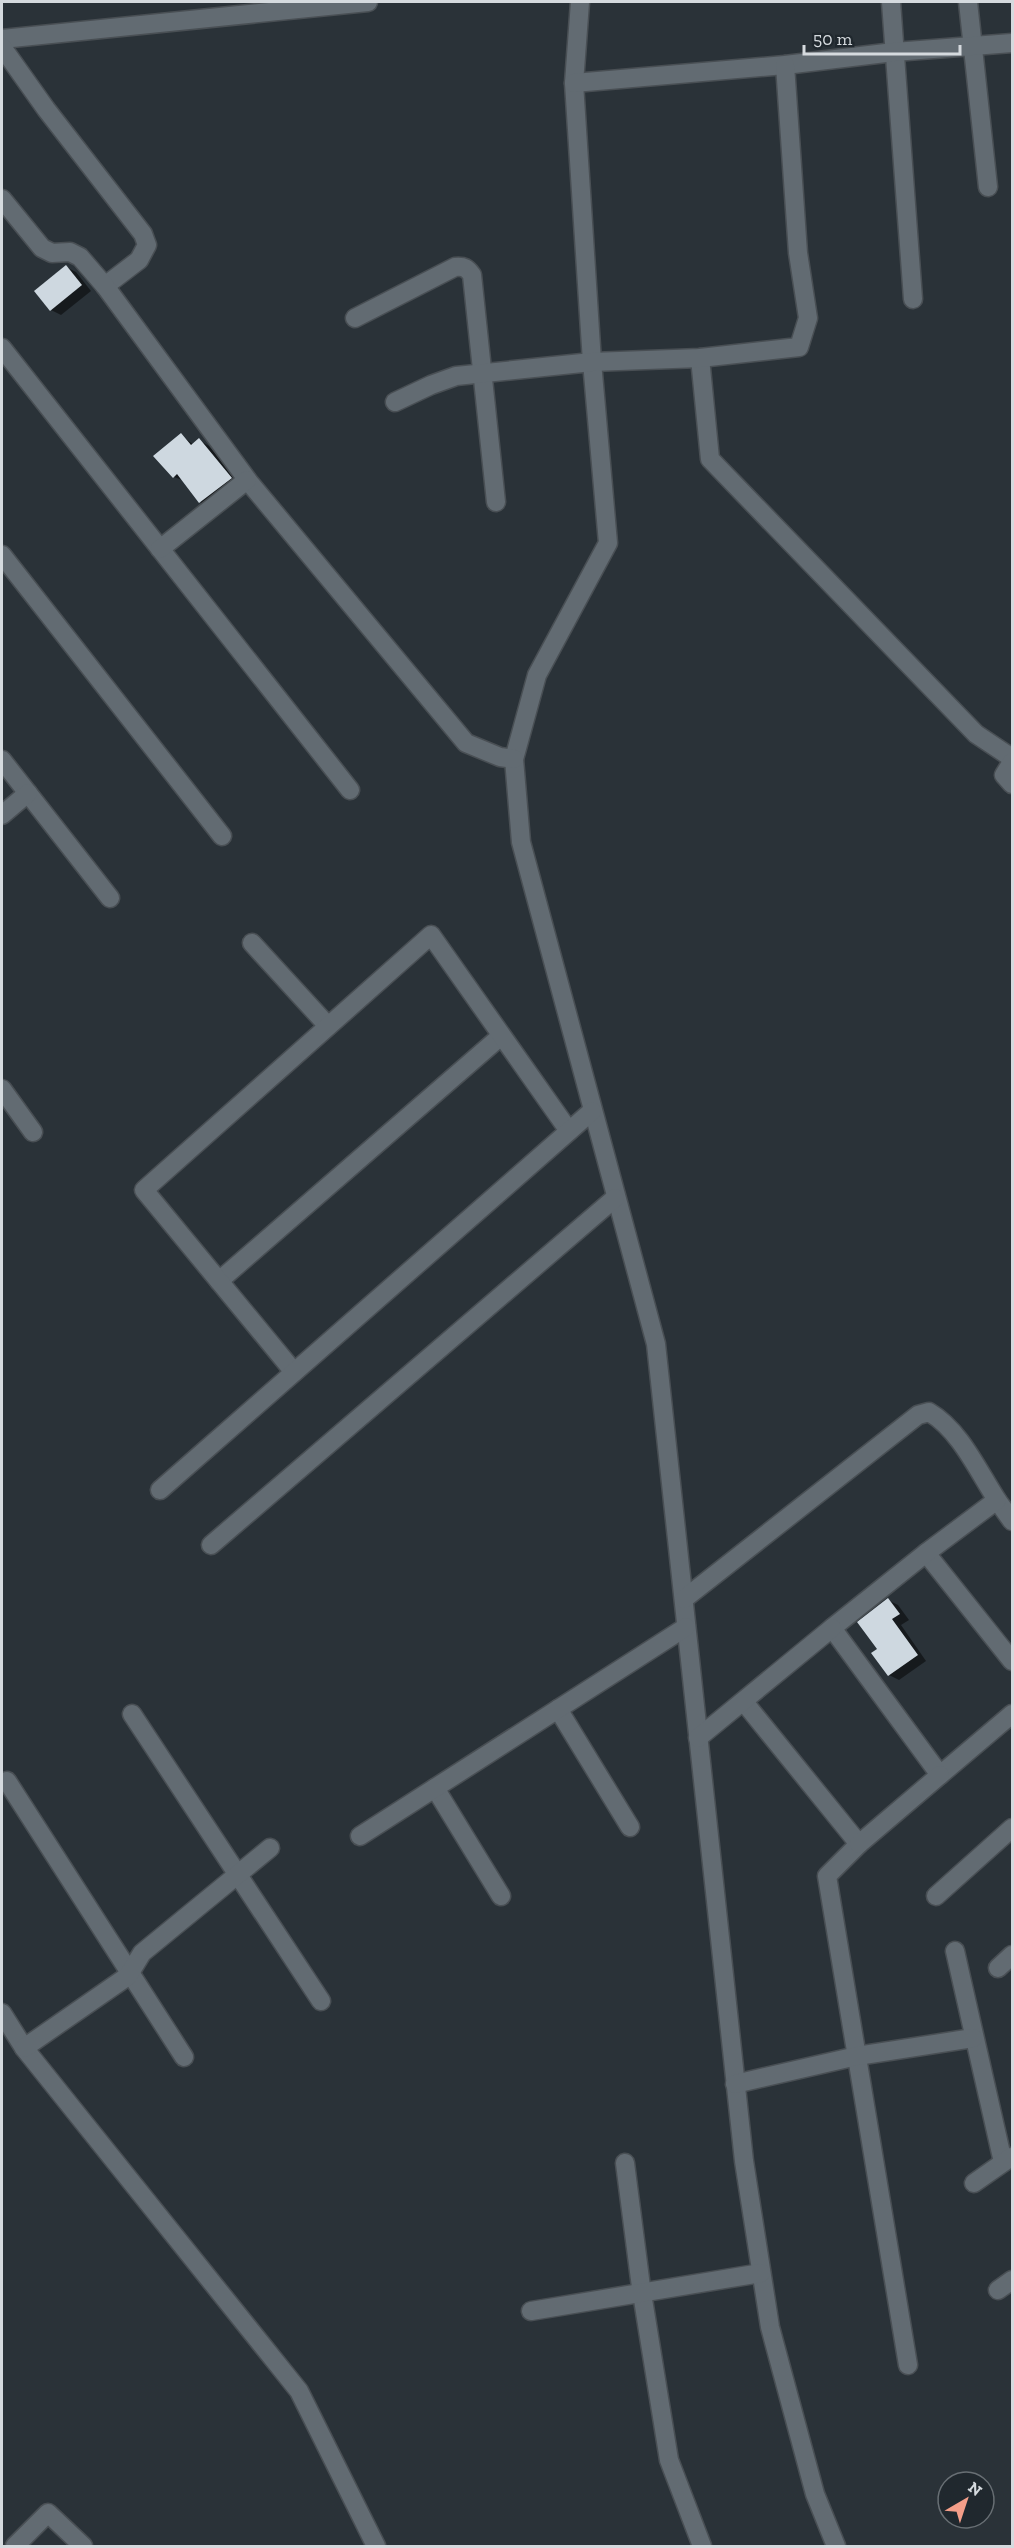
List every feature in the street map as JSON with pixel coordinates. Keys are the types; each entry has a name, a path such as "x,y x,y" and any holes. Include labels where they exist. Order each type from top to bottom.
{"street":[{"path":"2,39 368,2"},
{"path":"580,2 574,83 592,362 608,543 537,675 507,758 521,842 656,1344 744,2161 770,2327 815,2494 836,2547"},
{"path":"891,2 913,299"},
{"path":"969,2 988,187"},
{"path":"574,83 1012,43"},
{"path":"2,47 46,109 143,234 147,245 138,260 105,286"},
{"path":"396,402 448,379 483,373 592,362 700,358 799,347 808,318 798,253 785,65"},
{"path":"2,199 42,248 52,253 70,252 80,257 105,286 247,480 466,744 507,758"},
{"path":"355,318 455,267 462,266 472,275 496,502"},
{"path":"2,348 350,790"},
{"path":"700,358 710,459 976,735 1012,760 1004,775 1012,784"},
{"path":"160,549 247,480"},
{"path":"2,555 222,836"},
{"path":"2,760 110,898"},
{"path":"2,814 28,793"},
{"path":"294,1372 144,1190 431,935 568,1131"},
{"path":"252,943 328,1026"},
{"path":"219,1281 501,1036"},
{"path":"2,1089 33,1132"},
{"path":"160,1490 592,1111"},
{"path":"211,1545 615,1198"},
{"path":"684,1599 918,1415 929,1412 939,1418 957,1439 1012,1521"},
{"path":"698,1738 926,1553 998,1500"},
{"path":"926,1553 1012,1661"},
{"path":"360,1836 686,1627"},
{"path":"832,1628 940,1775"},
{"path":"744,1702 859,1844"},
{"path":"558,1709 630,1827"},
{"path":"132,1714 321,2001"},
{"path":"908,2365 827,1876 859,1844 1012,1714"},
{"path":"7,1781 184,2057"},
{"path":"435,1788 501,1896"},
{"path":"936,1896 1012,1828"},
{"path":"24,2048 130,1973 142,1953 270,1848"},
{"path":"955,1951 973,2038 1008,2159 974,2183"},
{"path":"998,1968 1012,1955"},
{"path":"2,2013 24,2048 299,2391 376,2547"},
{"path":"735,2084 857,2056 973,2038"},
{"path":"625,2163 642,2293 669,2460 702,2547"},
{"path":"531,2311 761,2273"},
{"path":"15,2547 48,2513 83,2547"}],"building":[{"path":"66,265 82,285 50,311 34,291"},
{"path":"181,433 191,445 199,438 232,478 199,503 177,474 173,478 153,456"},
{"path":"888,1598 900,1614 892,1619 918,1655 888,1676 871,1653 877,1649 857,1622"}]}
